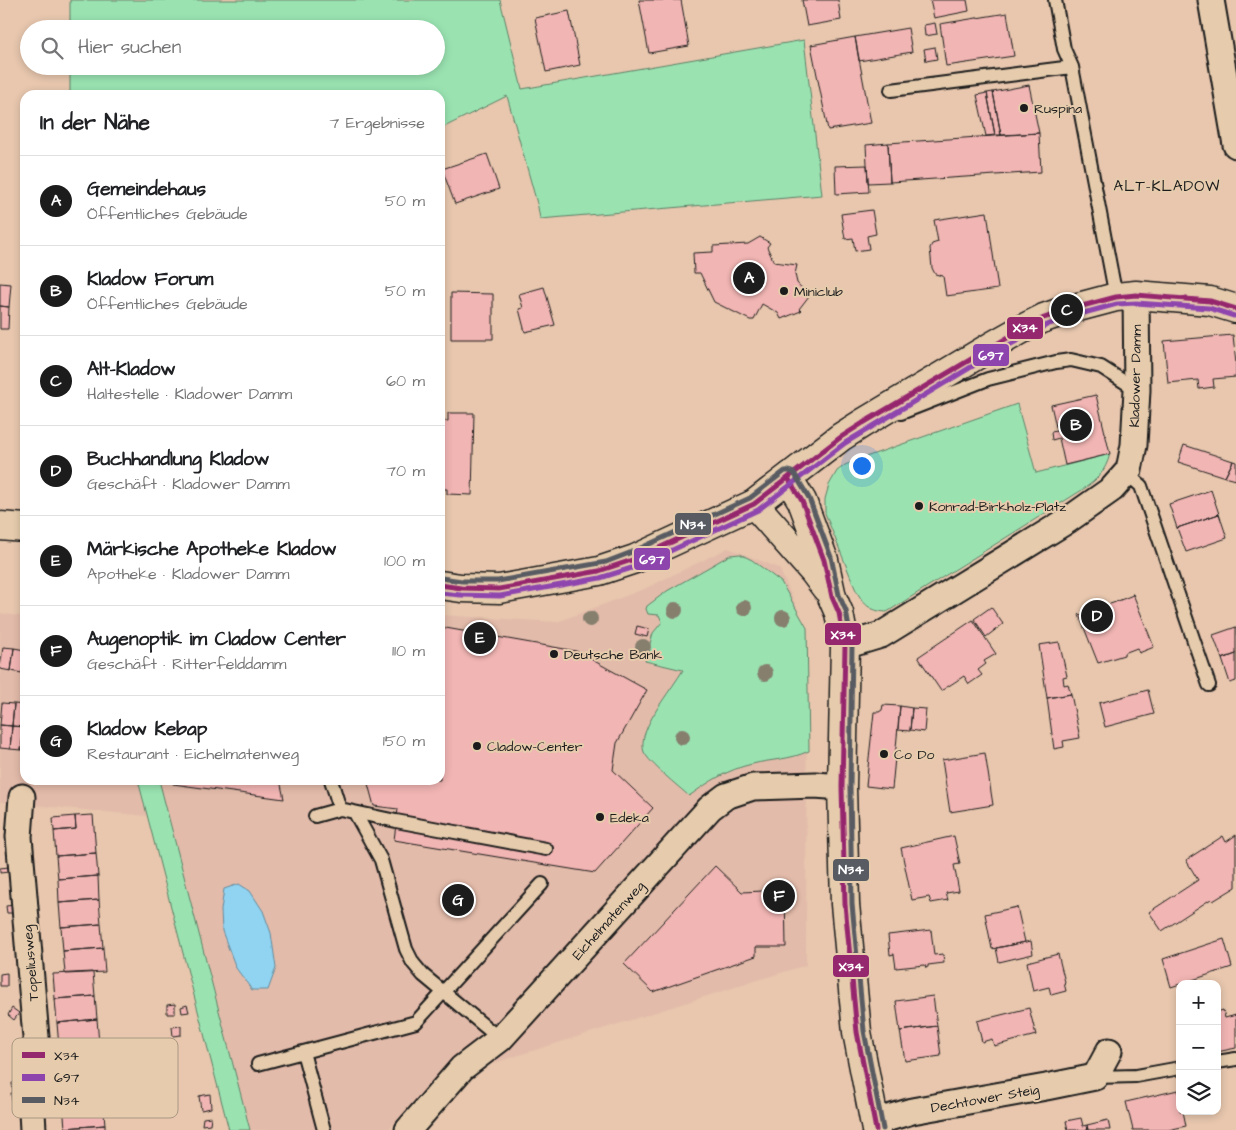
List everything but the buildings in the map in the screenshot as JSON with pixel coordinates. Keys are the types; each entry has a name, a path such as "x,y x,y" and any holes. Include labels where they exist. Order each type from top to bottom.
{"main road":[{"path":"445,586 499,589 608,568 636,560 754,504 863,422 992,346 1044,318 1067,310 1126,296 1203,300 1236,309"},
{"path":"788,478 802,501 824,560 832,597 839,613 845,646 842,787 845,904 857,1024 876,1126"},
{"path":"754,504 814,572 832,597"},
{"path":"0,526 20,528"}],"street":[{"path":"1211,0 1236,145"},
{"name":"Kladower Damm","path":"845,646 881,635 1060,525 1112,489 1129,470 1134,445 1137,390 1126,296"},
{"name":"Eichelmatenweg","path":"408,1130 462,1068 500,1039 710,808 726,796 753,787 842,787"},
{"name":"Topeliusweg","path":"22,797 19,837 36,1038"},
{"path":"1095,1077 1109,1051"},
{"name":"Dechtower Steig","path":"876,1126 912,1111 1095,1077"}],"lane":[{"path":"1055,0 1064,49 1072,66 1126,296"},
{"path":"891,90 1072,66"},
{"path":"863,422 892,417 988,379 1071,360 1101,366 1137,390"},
{"path":"1126,473 1141,486 1209,686"},
{"path":"332,785 340,810"},
{"path":"315,816 340,810 546,849"},
{"path":"355,813 381,860 406,950 413,963 423,975 500,1039"},
{"path":"258,1064 416,1022 542,884"},
{"path":"303,1052 324,1130"},
{"path":"1221,1061 1236,1059"},
{"name":"Dechtower Steig","path":"1095,1077 1136,1076 1176,1069"}],"shaded area":[{"name":"Cladow-Center","path":"728,548 779,568 807,630 806,965 430,1083 388,1130 250,1130 160,785 445,785 445,615 557,622 644,589"},
{"path":"0,613 20,616 20,785 139,785 147,816 0,802"}],"green space":[{"path":"70,0 500,0 522,89 804,40 822,195 540,219 507,96 445,127 445,90 70,90 70,75 445,75 445,20 70,20"},
{"path":"1017,404 1036,473 1110,454 1106,466 1100,475 1082,490 887,612 867,606 855,588 825,513 825,499 829,485 837,471 857,460"},
{"path":"740,554 752,560 781,582 807,628 809,751 795,756 735,769 689,796 658,769 643,750 644,737 648,725 683,670 645,661 653,633 662,622 659,615 648,614 646,609 647,606 667,591 730,555"},
{"path":"139,785 160,785 250,1130 229,1130"}],"water":[{"path":"239,884 250,891 263,911 271,933 276,968 268,990 252,990 236,968 222,931 221,910 224,889"}],"transit line":[{"name":"X34","path":"445,586 499,589 599,571 635,559 754,504 841,437 1044,318 1116,297 1136,295 1210,301 1236,309"},
{"name":"697","path":"445,593 500,596 600,578 638,566 758,510 845,443 996,352 1047,325 1069,317 1117,304 1136,303 1209,308 1234,316"},
{"name":"N34","path":"445,579 462,581 498,581 606,562 750,498 785,471 794,473 809,498 831,557 839,595 846,611 852,645 850,787 852,904 864,1031 883,1129"},
{"name":"X34","path":"788,478 802,501 824,560 832,597 839,613 845,646 842,787 845,904 857,1032 876,1130"}],"place":[{"name":"Ruspina","path":"1024,108"},
{"name":"Gemeindehaus","path":"749,278"},
{"name":"Miniclub","path":"784,291"},
{"name":"Alt-Kladow","path":"1067,310"},
{"name":"Kladow Forum","path":"1076,425"},
{"name":"Konrad-Birkholz-Platz","path":"919,506"},
{"name":"Buchhandlung Kladow","path":"1097,616"},
{"name":"Märkische Apotheke Kladow","path":"480,638"},
{"name":"Deutsche Bank","path":"554,654"},
{"name":"Cladow-Center","path":"477,746"},
{"name":"Co Do","path":"884,754"},
{"name":"Edeka","path":"600,817"},
{"name":"Augenoptik im Cladow Center","path":"779,896"},
{"name":"Kladow Kebap","path":"458,900"}],"district":[{"name":"ALT-KLADOW","path":"1167,186"}]}
